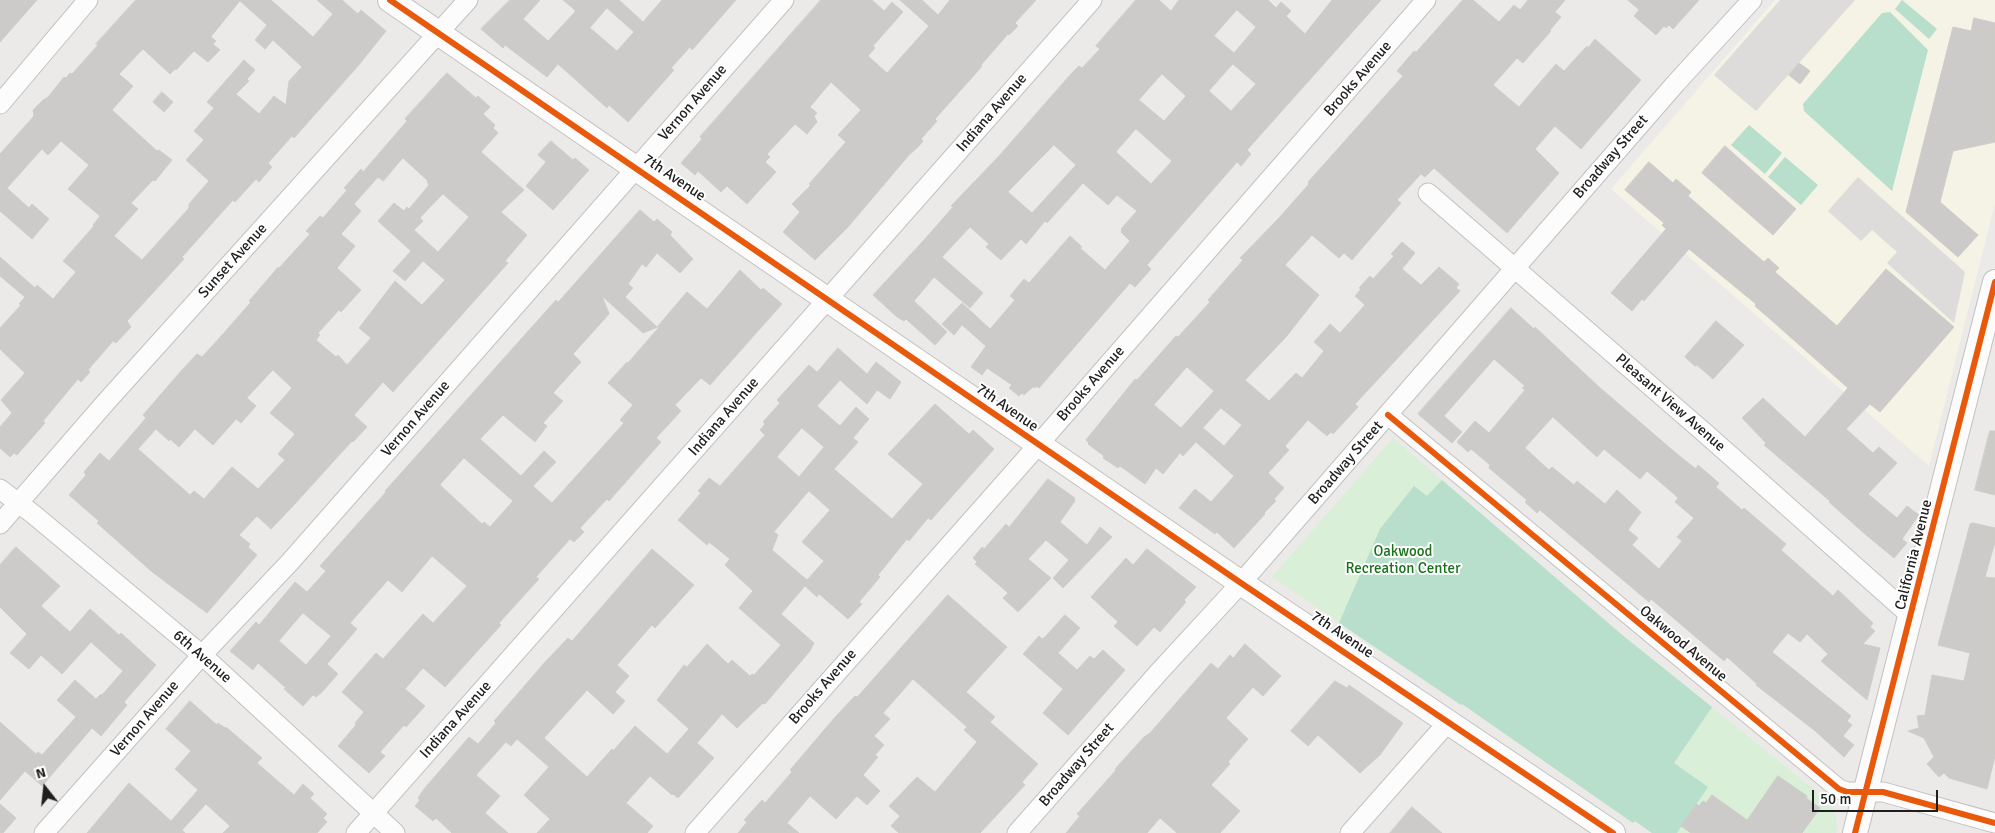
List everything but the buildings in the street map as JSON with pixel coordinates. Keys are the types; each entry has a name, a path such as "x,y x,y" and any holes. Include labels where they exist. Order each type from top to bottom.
{"street":[{"path":"0,104 88,0"},
{"name":"7th Avenue","path":"390,0 1241,583 1613,833"},
{"name":"Sunset Avenue","path":"0,524 106,402 468,0"},
{"name":"Vernon Avenue","path":"44,833 202,655 290,562 784,0"},
{"name":"Indiana Avenue","path":"356,833 1092,0"},
{"name":"Brooks Avenue","path":"695,833 1426,0"},
{"name":"Broadway Street","path":"1017,833 1159,672 1241,583 1676,83 1752,0"},
{"name":"Pleasant View Avenue","path":"1428,193 1706,434 1911,616"},
{"name":"California Avenue","path":"1855,833 1994,287"},
{"name":"Oakwood Avenue","path":"1388,415 1840,789 1847,792 1883,792 1995,823"},
{"name":"6th Avenue","path":"0,489 19,502 202,655 395,833"},
{"path":"1350,833 1448,721"}],"shaded area":[{"path":"1775,0 1995,0 1995,203 1929,466 1611,189"},
{"path":"1780,0 1855,0 1756,111 1714,75"},
{"path":"1858,177 1965,272 1954,323 1887,263 1897,252 1872,230 1861,241 1828,211"}],"green space":[{"path":"1902,0 1937,29 1929,39 1895,9"},
{"path":"1890,12 1928,50 1892,191 1804,111 1803,104 1882,13"},
{"path":"1749,125 1782,153 1765,174 1731,145"},
{"path":"1785,157 1818,185 1801,205 1768,177"},
{"name":"Oakwood Recreation Center","path":"1393,438 1626,638 1826,799 1836,815 1836,833 1652,833 1635,821 1633,823 1462,704 1272,577"},
{"name":"Oakwood Recreation Center","path":"1442,480 1621,634 1712,707 1674,763 1708,787 1677,833 1652,833 1635,821 1633,823 1462,704 1339,623 1380,529 1414,486 1427,496"}],"cycle path":[{"path":"390,0 1241,583 1613,833"},
{"path":"1855,833 1995,282"},
{"path":"1388,415 1839,789 1847,792 1883,792 1995,823"}]}
